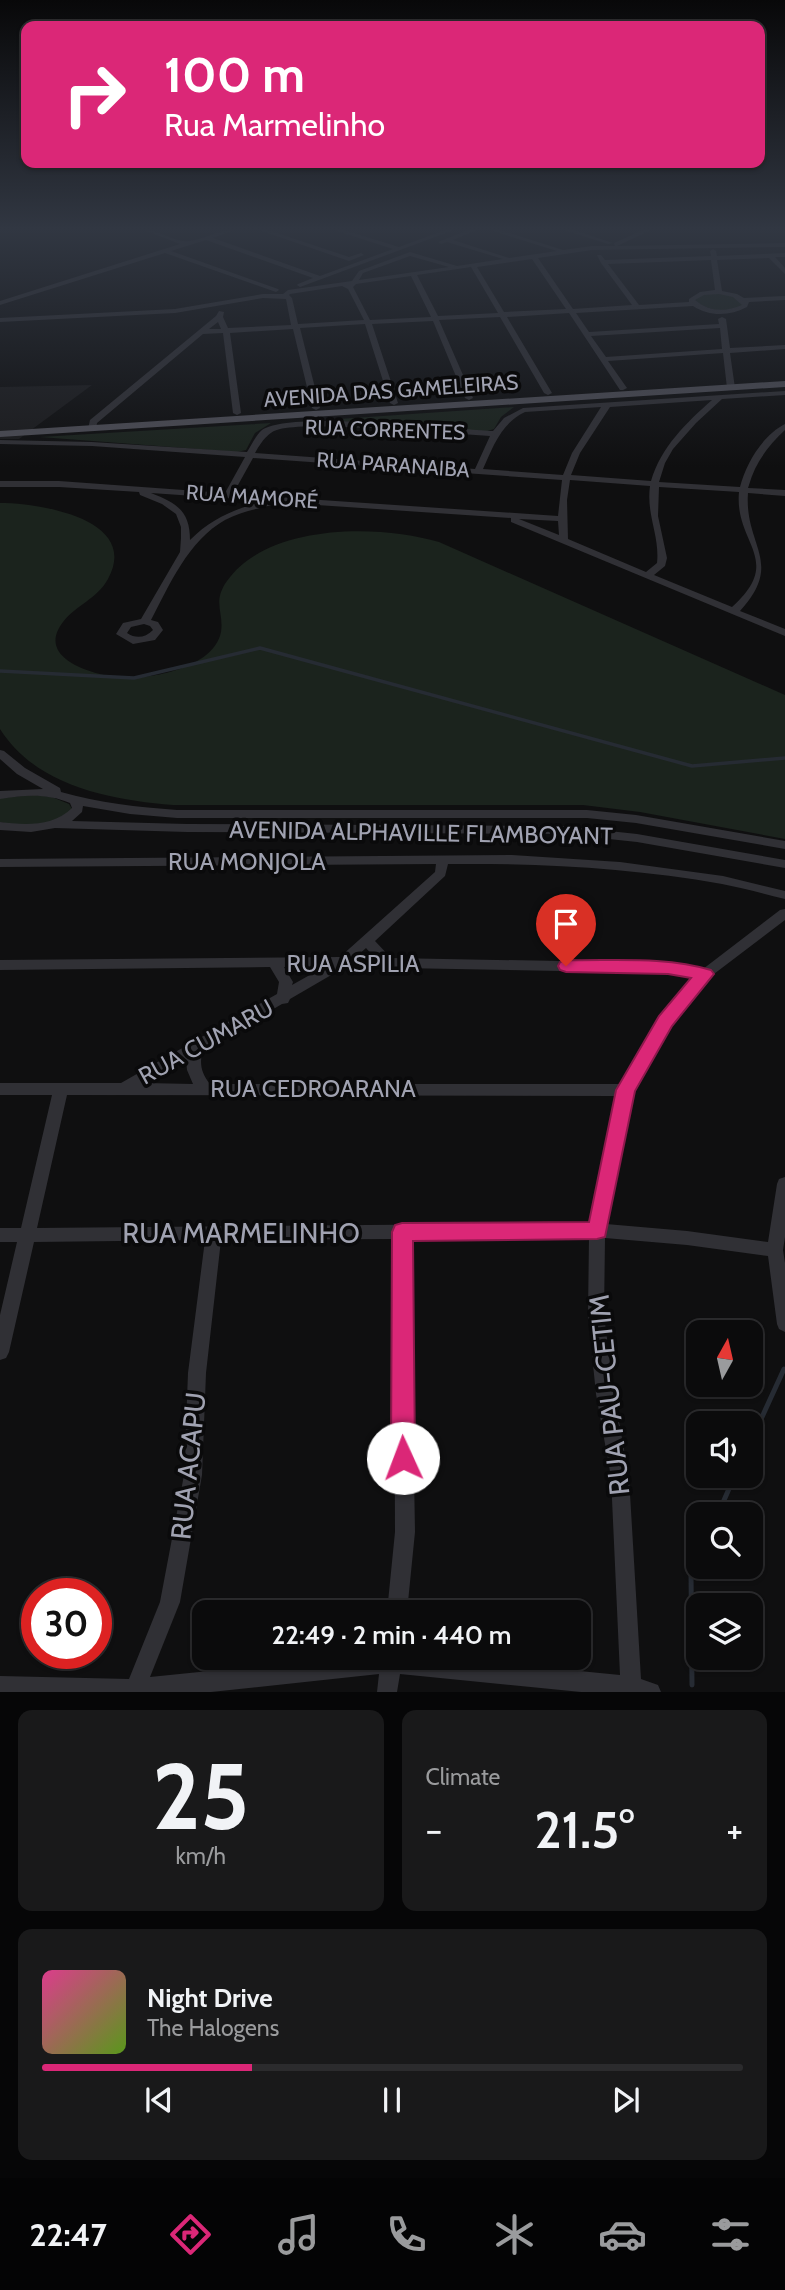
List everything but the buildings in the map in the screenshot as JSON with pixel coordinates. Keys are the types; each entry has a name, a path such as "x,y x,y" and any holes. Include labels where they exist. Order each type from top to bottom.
{"main road":[{"name":"AVENIDA DAS GAMELEIRAS","path":"0,425 92,425 377,411 730,384 785,377"},
{"name":"AVENIDA DAS GAMELEIRAS","path":"0,434 316,408 623,388 785,384"},
{"path":"377,411 392,408 394,403"}],"street":[{"path":"0,318 175,309"},
{"path":"92,425 219,317 222,309"},
{"path":"292,309 316,408"},
{"path":"363,309 394,403"},
{"path":"430,309 469,398"},
{"path":"501,309 548,393"},
{"path":"199,332 605,309"},
{"path":"704,309 722,312 742,309"},
{"path":"571,311 623,388"},
{"path":"722,312 730,384"},
{"path":"219,317 226,331 237,414"},
{"path":"587,334 723,326"},
{"path":"604,359 785,347"},
{"path":"478,471 496,434 512,414 523,410 590,406 605,409 691,399 785,394"},
{"path":"647,576 662,564 664,554 654,512 654,484 663,456 679,434 720,397"},
{"path":"691,399 709,407"},
{"path":"564,541 561,519 564,477 576,450 605,409"},
{"name":"RUA CORRENTES","path":"228,495 260,436 277,427 340,424 496,434"},
{"path":"733,612 756,589 762,571 760,554 744,510 748,472 760,450 785,426"},
{"name":"RUA PARANAIBA","path":"0,442 49,442 252,455 785,493"},
{"name":"RUA MAMORÉ","path":"0,484 133,488 561,519"},
{"path":"133,488 179,509 187,530 183,552"},
{"path":"145,621 183,552 201,532 215,521 245,507 288,500"},
{"name":"RUA MAMORÉ","path":"504,516 785,634"},
{"path":"187,530 201,532"},
{"path":"0,752 21,771 70,799 78,809 73,816 54,824"},
{"name":"AVENIDA ALPHAVILLE FLAMBOYANT","path":"0,795 36,792 177,814 587,814 660,822 785,845"},
{"name":"AVENIDA ALPHAVILLE FLAMBOYANT","path":"2,827 54,824 187,828 562,830 637,838 785,864"},
{"name":"RUA MONJOLA","path":"0,863 512,859 620,866 723,880 785,895"},
{"name":"RUA CUMARU","path":"124,1088 283,999 343,962 441,873 442,860"},
{"name":"RUA PAU-CETIM","path":"638,1690 620,1477 596,1315 597,1230 625,1090 665,1021 705,974 785,913"},
{"path":"367,941 388,963"},
{"name":"RUA ASPILIA","path":"0,965 343,962 668,968 705,974"},
{"path":"275,964 286,982 283,999"},
{"path":"196,1048 194,1072 206,1089"},
{"path":"0,1352 61,1088"},
{"name":"RUA CEDROARANA","path":"0,1089 625,1090"},
{"path":"785,1184 775,1250 785,1324"},
{"name":"RUA MARMELINHO","path":"0,1235 597,1230 775,1250"},
{"path":"398,1600 405,1532 402,1232"},
{"name":"RUA ACAPU","path":"134,1690 170,1602 193,1475 197,1374 214,1234"},
{"path":"0,1686 134,1690 306,1670"},
{"path":"387,1692 390,1670"},
{"path":"474,1670 638,1690"}],"shaded area":[{"path":"92,385 19,439 0,439 0,387"},
{"path":"514,407 501,417 494,429 484,432 339,419"},
{"path":"271,423 255,433 246,450 237,452 40,437"},
{"path":"0,503 37,506 80,518 98,528 110,541 114,558 108,579 98,592 63,622 56,636 57,647 63,657 87,670 127,678 167,673 196,662 207,654 216,644 221,632 219,601 227,581 245,562 269,548 296,538 356,531 386,532 439,542 785,695 785,839 640,812 583,805 149,803 100,794 54,777 15,748 0,729"},
{"path":"34,795 52,797 69,804 72,809 58,819 39,824 0,822 0,798"}],"waterway":[{"path":"0,671 134,678 260,648 692,766 785,758"},
{"path":"763,1415 784,1369"},
{"path":"723,1502 729,1488"},
{"path":"691,1579 692,1685"}],"route":[{"path":"403,1458 402,1232 597,1230 625,1090 665,1021 705,974 668,968 566,966"}]}
